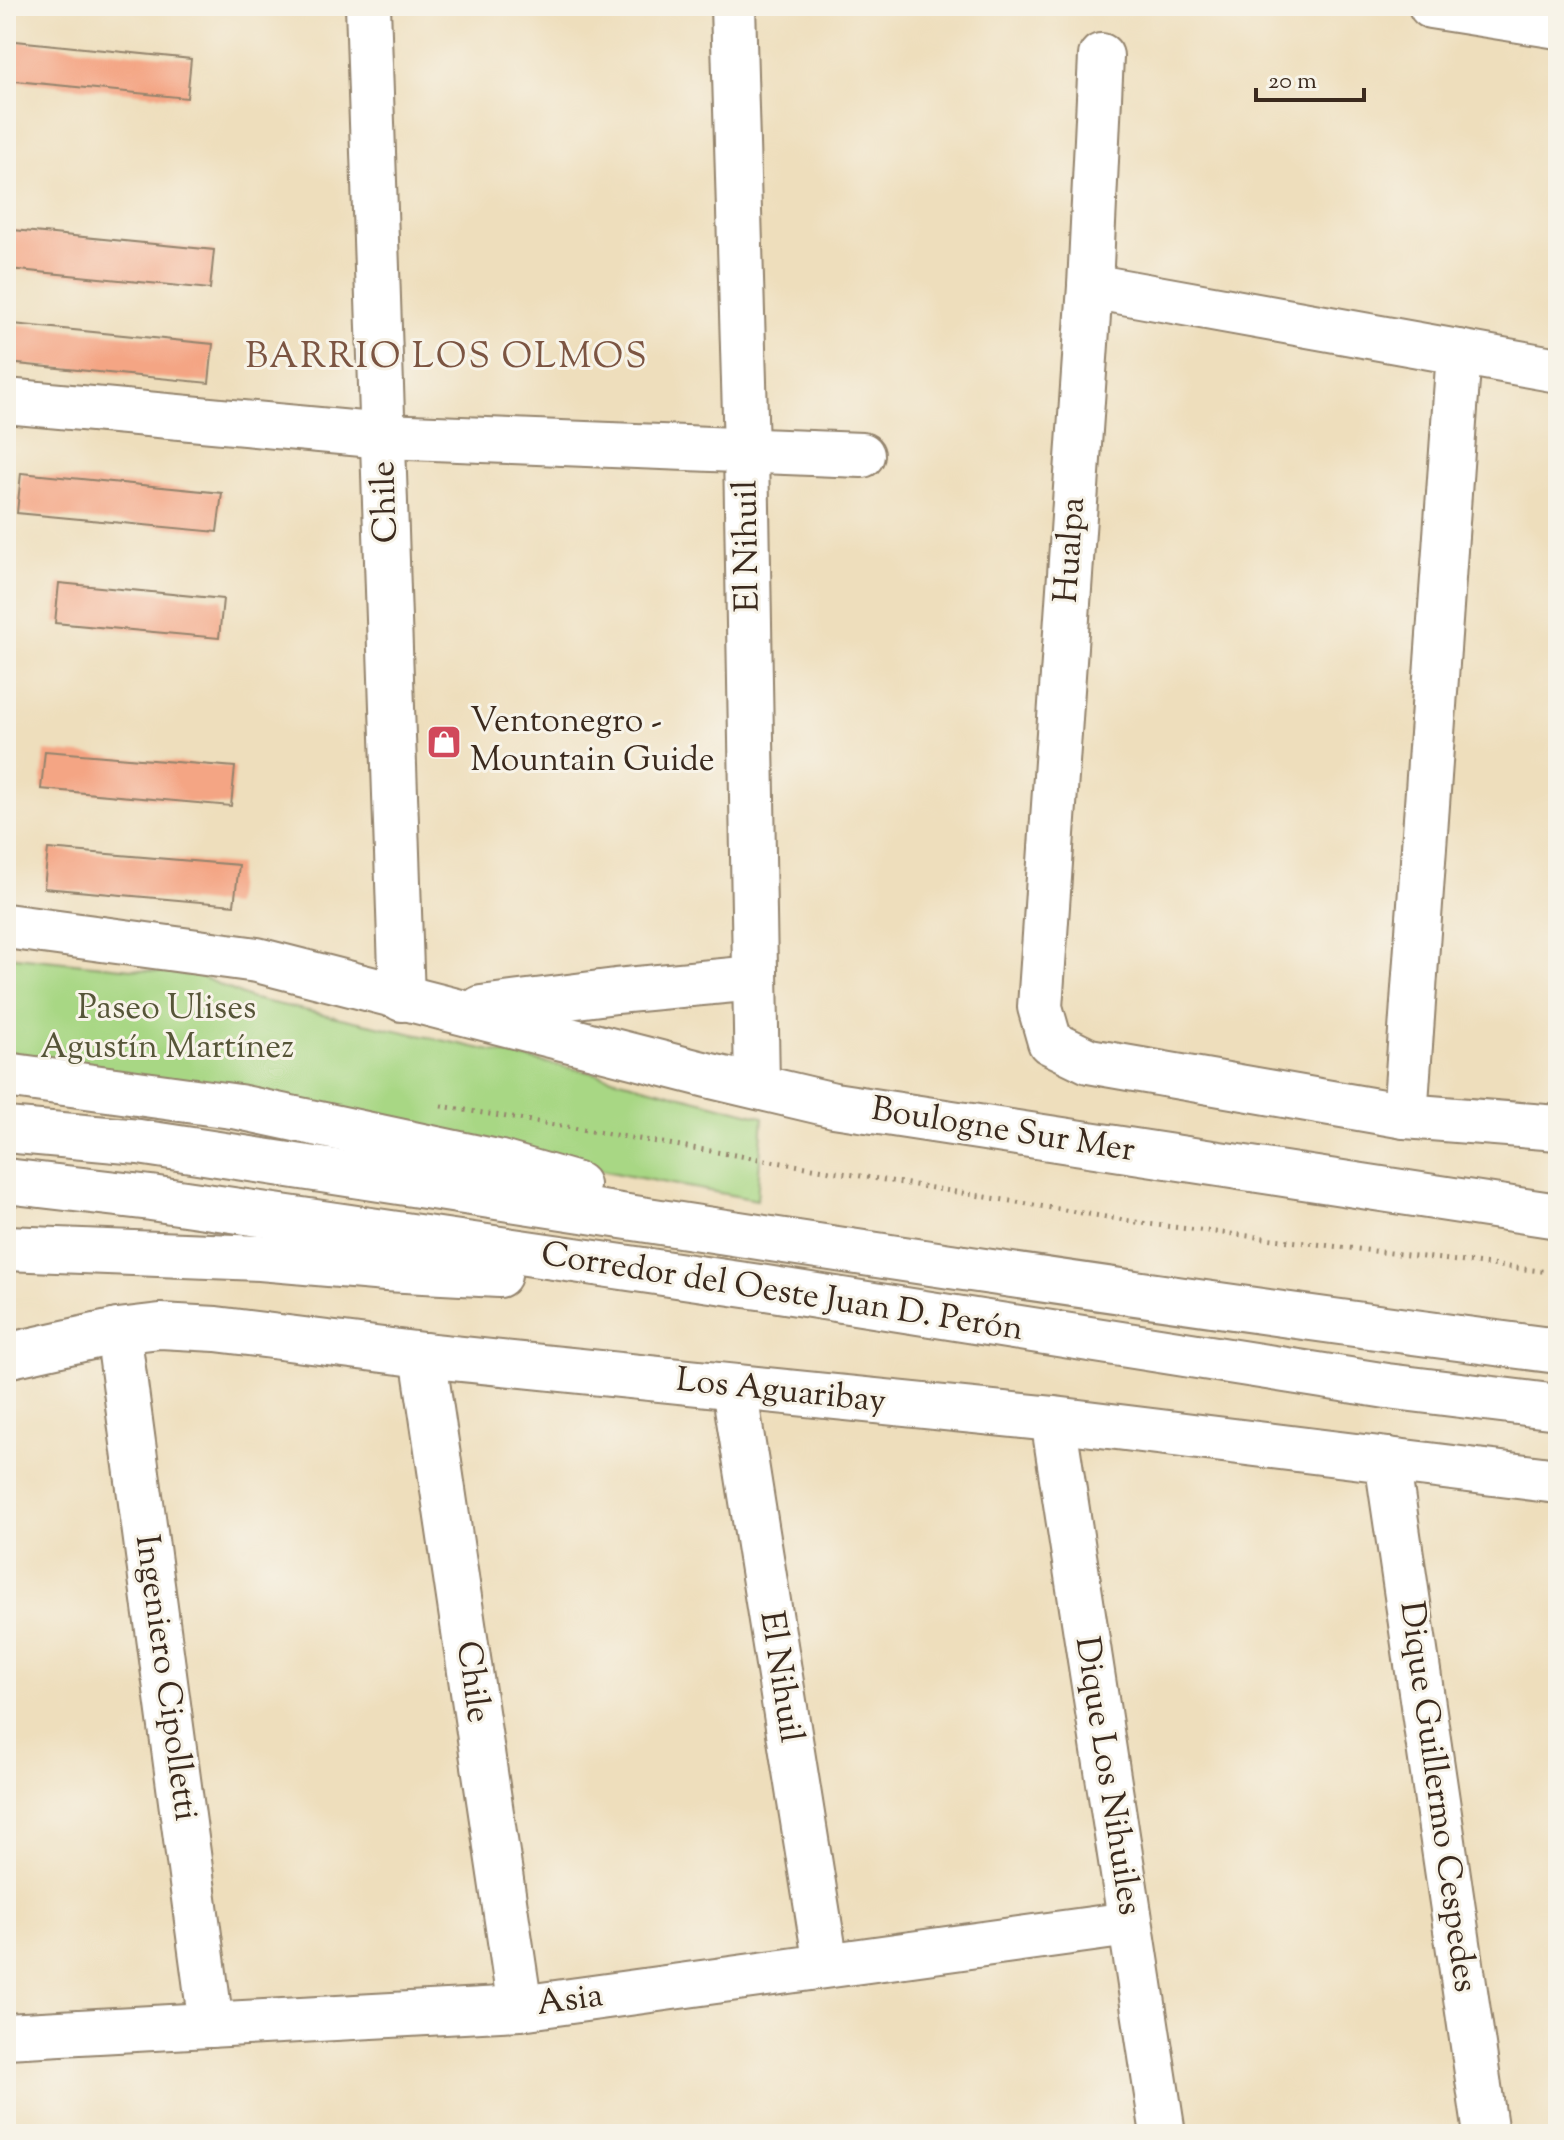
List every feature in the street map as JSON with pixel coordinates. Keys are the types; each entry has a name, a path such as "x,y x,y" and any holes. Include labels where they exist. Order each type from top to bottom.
{"main road":[{"name":"Chile","path":"368,6 402,999"},
{"name":"El Nihuil","path":"733,6 746,450 757,1086"},
{"path":"1431,6 1558,26"},
{"name":"Hualpa","path":"1101,56 1090,286 1040,1007 1050,1042 1089,1061 1405,1116"},
{"path":"1090,286 1558,370"},
{"path":"1459,352 1405,1116 1558,1128"},
{"path":"6,401 384,436 862,455"},
{"name":"Boulogne Sur Mer","path":"6,926 245,958 834,1105 1558,1216"},
{"name":"Boulogne Sur Mer","path":"455,1012 616,991 755,978"},
{"path":"6,1075 239,1107 497,1162 761,1237"},
{"name":"Corredor del Oeste Juan D. Perón","path":"6,1130 139,1142 1346,1324 1558,1351"},
{"name":"Corredor del Oeste Juan D. Perón","path":"6,1181 166,1200 766,1288 1387,1386 1558,1407"},
{"path":"6,1248 260,1258 386,1269 766,1288"},
{"name":"Los Aguaribay","path":"6,1356 118,1331 160,1326 216,1329 423,1355 1053,1419 1558,1481"},
{"name":"Ingeniero Cipolletti","path":"118,1331 211,2025"},
{"name":"Chile","path":"423,1355 520,2008"},
{"name":"El Nihuil","path":"734,1388 826,1965"},
{"name":"Dique Los Nihuiles","path":"1053,1419 1163,2134"},
{"name":"Dique Guillermo Cespedes","path":"1387,1460 1486,2134"},
{"name":"Asia","path":"6,2036 520,2008 1129,1924"}],"path":[{"path":"429,1104 1148,1224 1558,1273"}],"green space":[{"name":"Paseo Ulises Agustín Martínez","path":"6,956 200,976 249,998 593,1073 763,1117 757,1200 493,1146 6,1062"}],"building":[{"path":"158,6 189,6 188,11"},
{"path":"6,40 191,59 187,98 6,80"},
{"path":"13,230 214,250 210,289 9,269"},
{"path":"13,324 213,344 209,383 8,363"},
{"path":"21,473 222,493 217,532 17,513"},
{"path":"59,583 223,599 219,638 55,623"},
{"path":"45,751 235,767 231,806 41,789"},
{"path":"48,849 239,865 234,905 44,888"}],"place":[{"name":"Ventonegro - Mountain Guide","path":"444,742"}],"district":[{"name":"BARRIO LOS OLMOS","path":"447,358"}]}
